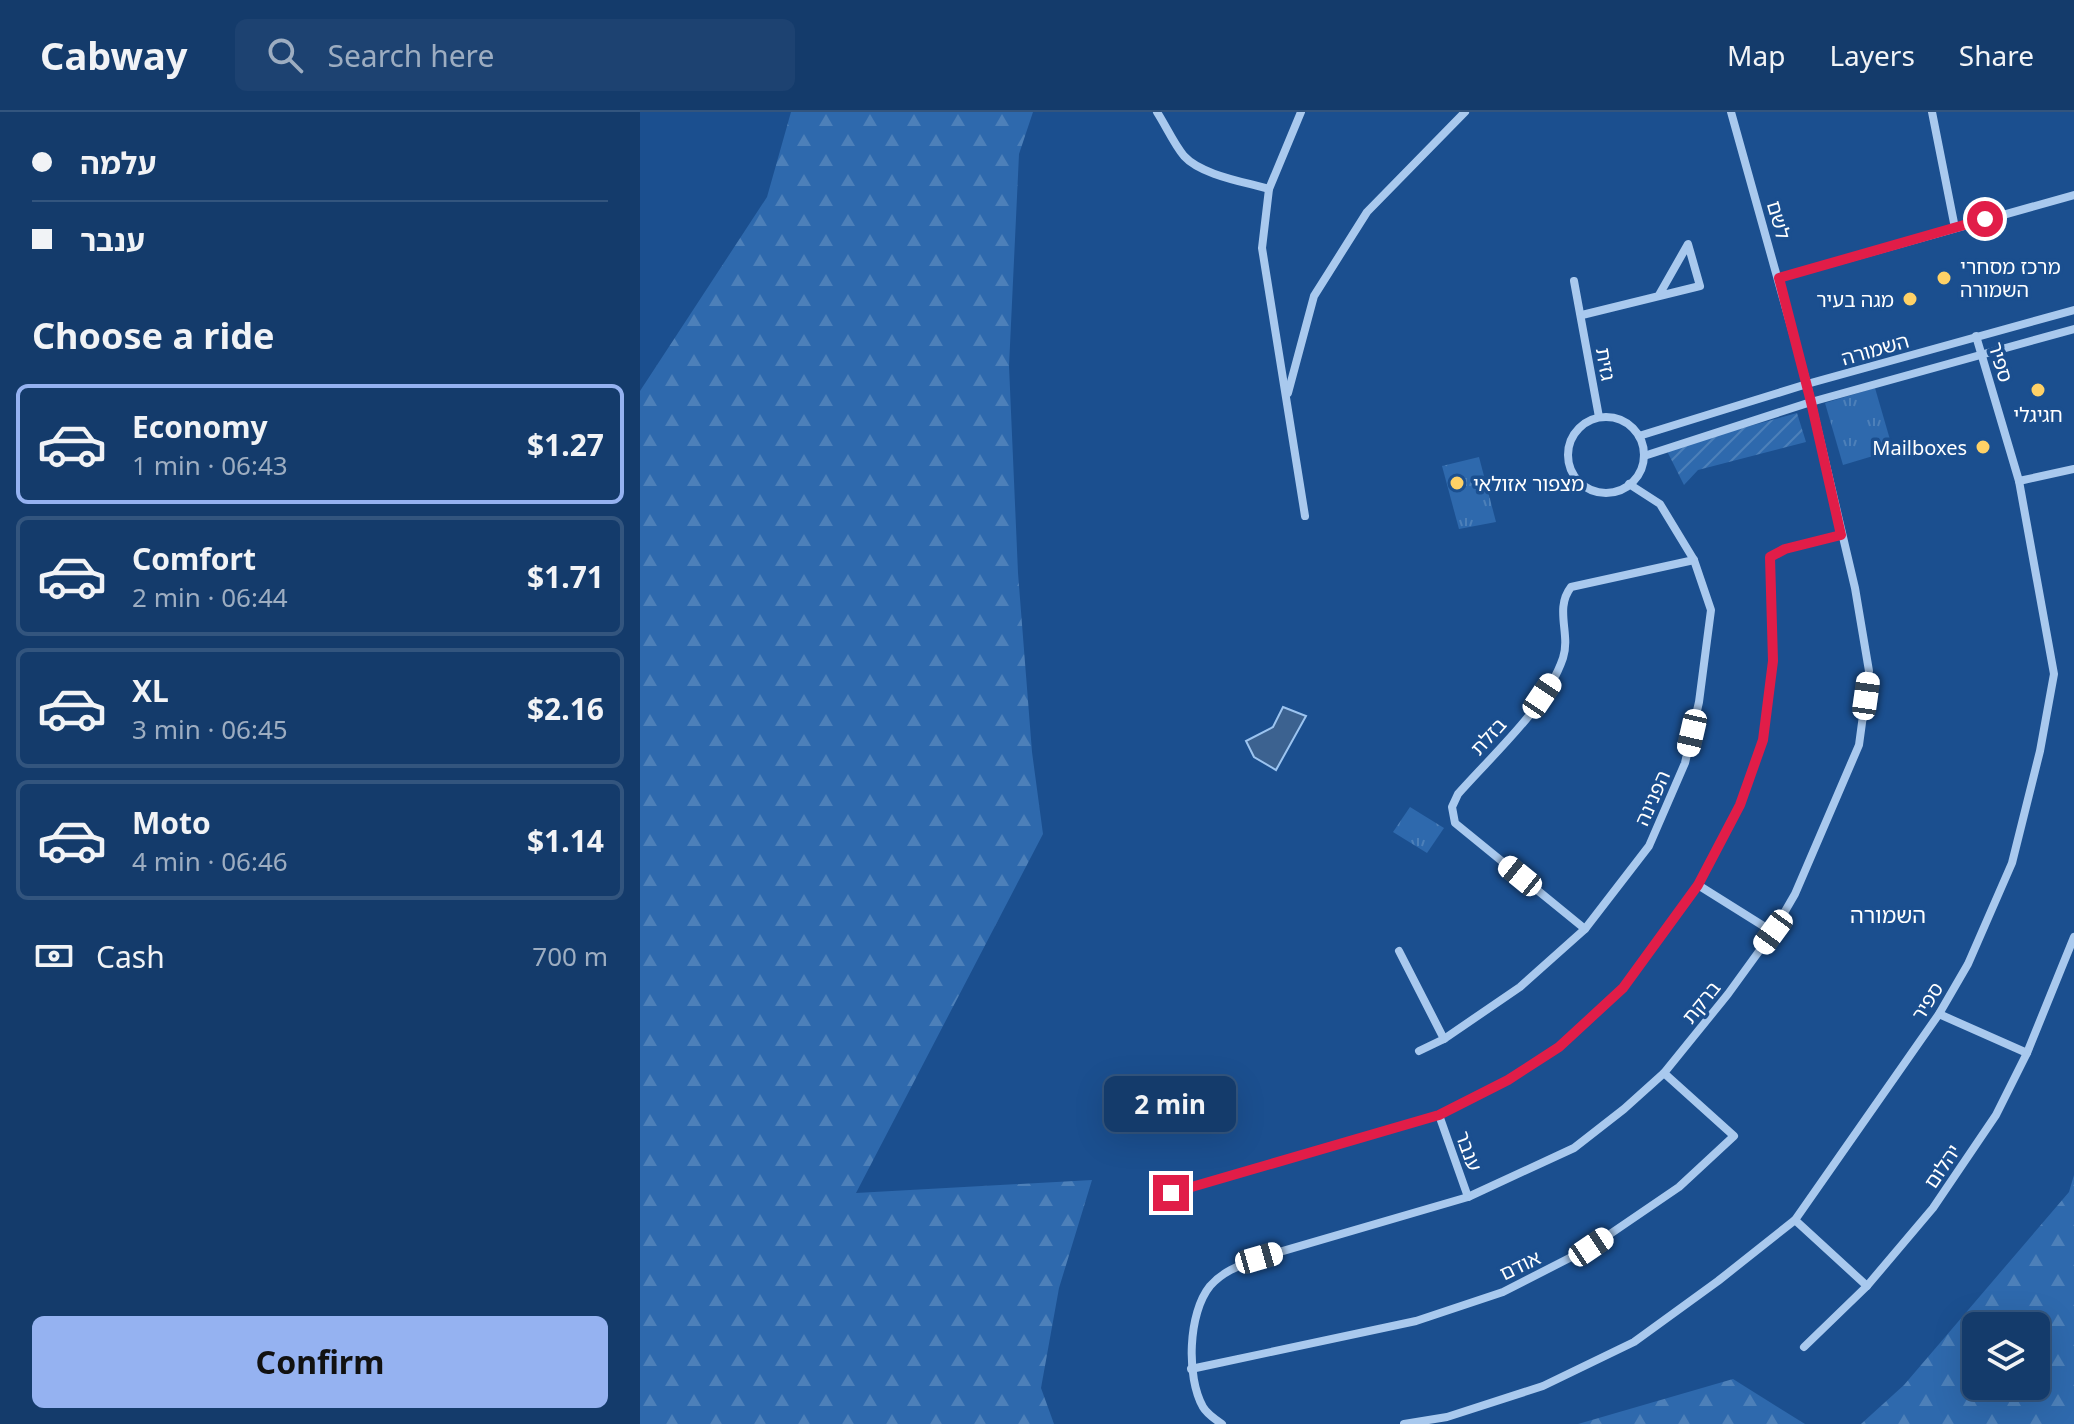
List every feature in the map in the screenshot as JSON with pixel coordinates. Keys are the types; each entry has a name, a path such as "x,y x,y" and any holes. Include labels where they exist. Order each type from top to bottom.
{"street":[{"path":"1157,112 1184,156 1191,162 1212,173 1269,189"},
{"path":"1301,112 1269,189 1262,248 1305,516"},
{"path":"1287,398 1314,296 1367,212 1465,112"},
{"name":"לשם","path":"1731,112 1776,267 1782,277"},
{"path":"1932,112 1955,228"},
{"path":"1807,384 1782,277 2074,195"},
{"path":"1582,315 1700,286 1688,244 1659,295"},
{"name":"גזית","path":"1574,281 1599,417"},
{"name":"השמורה","path":"1639,436 1807,384 2074,310"},
{"name":"השמורה","path":"1644,456 1811,402 2074,329"},
{"name":"ספיר","path":"1404,1424 1447,1417 1543,1386 1634,1342 1795,1220 1939,1014 1968,964 2012,863 2050,704 2054,674 2019,481 1976,336"},
{"name":"ברקת","path":"1191,1369 1196,1310 1210,1286 1231,1269 1468,1197 1574,1148 1664,1073 1773,932 1795,894 1859,745 1869,671 1855,588 1807,384"},
{"path":"1599,417 1619,420 1639,436 1644,456 1640,473 1629,484 1620,490 1597,491 1578,480 1568,455 1572,439 1583,425 1599,417"},
{"path":"2019,481 2074,469"},
{"name":"הפנינה","path":"1419,1051 1444,1039 1520,987 1585,929 1649,846 1685,763 1699,702 1711,610 1694,560 1660,504 1629,484"},
{"name":"ענבר","path":"1171,1193 1439,1115 1508,1080 1559,1047 1623,988 1698,885 1740,805 1763,740 1773,661 1770,557 1785,549 1841,535"},
{"name":"בזלת","path":"1585,929 1455,823 1452,807 1458,794 1531,711 1552,681 1564,655 1563,597 1571,587 1694,560"},
{"path":"1698,885 1773,932"},
{"name":"יהלום","path":"1804,1347 1867,1286 1933,1208 1996,1115 2027,1053 2074,937"},
{"path":"1399,951 1444,1039"},
{"path":"1939,1014 2027,1053"},
{"name":"אודם","path":"1191,1369 1416,1321 1503,1292 1591,1247 1679,1187 1734,1136 1664,1073"},
{"name":"ענבר","path":"1439,1115 1468,1197"},
{"path":"1795,1220 1867,1286"},
{"path":"1191,1369 1203,1408 1222,1424"}],"green space":[{"path":"791,112 1033,112 1019,154 1009,366 1018,573 1032,752 1043,834 856,1193 1092,1180 1059,1288 1041,1388 1054,1424 640,1424 640,391 767,197"},
{"path":"1875,388 1893,450 1843,465 1825,403"},
{"path":"1797,413 1806,442 1698,470 1684,485 1666,449"},
{"path":"1479,457 1496,522 1459,529 1442,466"},
{"path":"1410,807 1444,828 1427,853 1393,832"},
{"path":"2074,1175 2074,1424 1861,1424 1904,1385 1962,1317 1962,1400 2050,1400 2050,1312 1966,1312 2069,1192"},
{"path":"1733,1379 1805,1424 1578,1424"}],"shaded area":[{"path":"1283,707 1306,716 1276,770 1254,757 1246,741 1273,727"}],"place":[{"name":"מרכז מסחרי השמורה","path":"1944,278"},
{"name":"מגה בעיר","path":"1910,299"},
{"name":"חגיגלי","path":"2038,390"},
{"name":"Mailboxes","path":"1983,447"},
{"name":"מצפור אזולאי","path":"1457,483"}],"district":[{"name":"השמורה","path":"1888,914"}],"route":[{"path":"1171,1193 1439,1115 1508,1080 1559,1047 1623,988 1698,885 1740,805 1763,740 1773,661 1770,557 1785,549 1841,535 1779,278 1985,219"}]}
